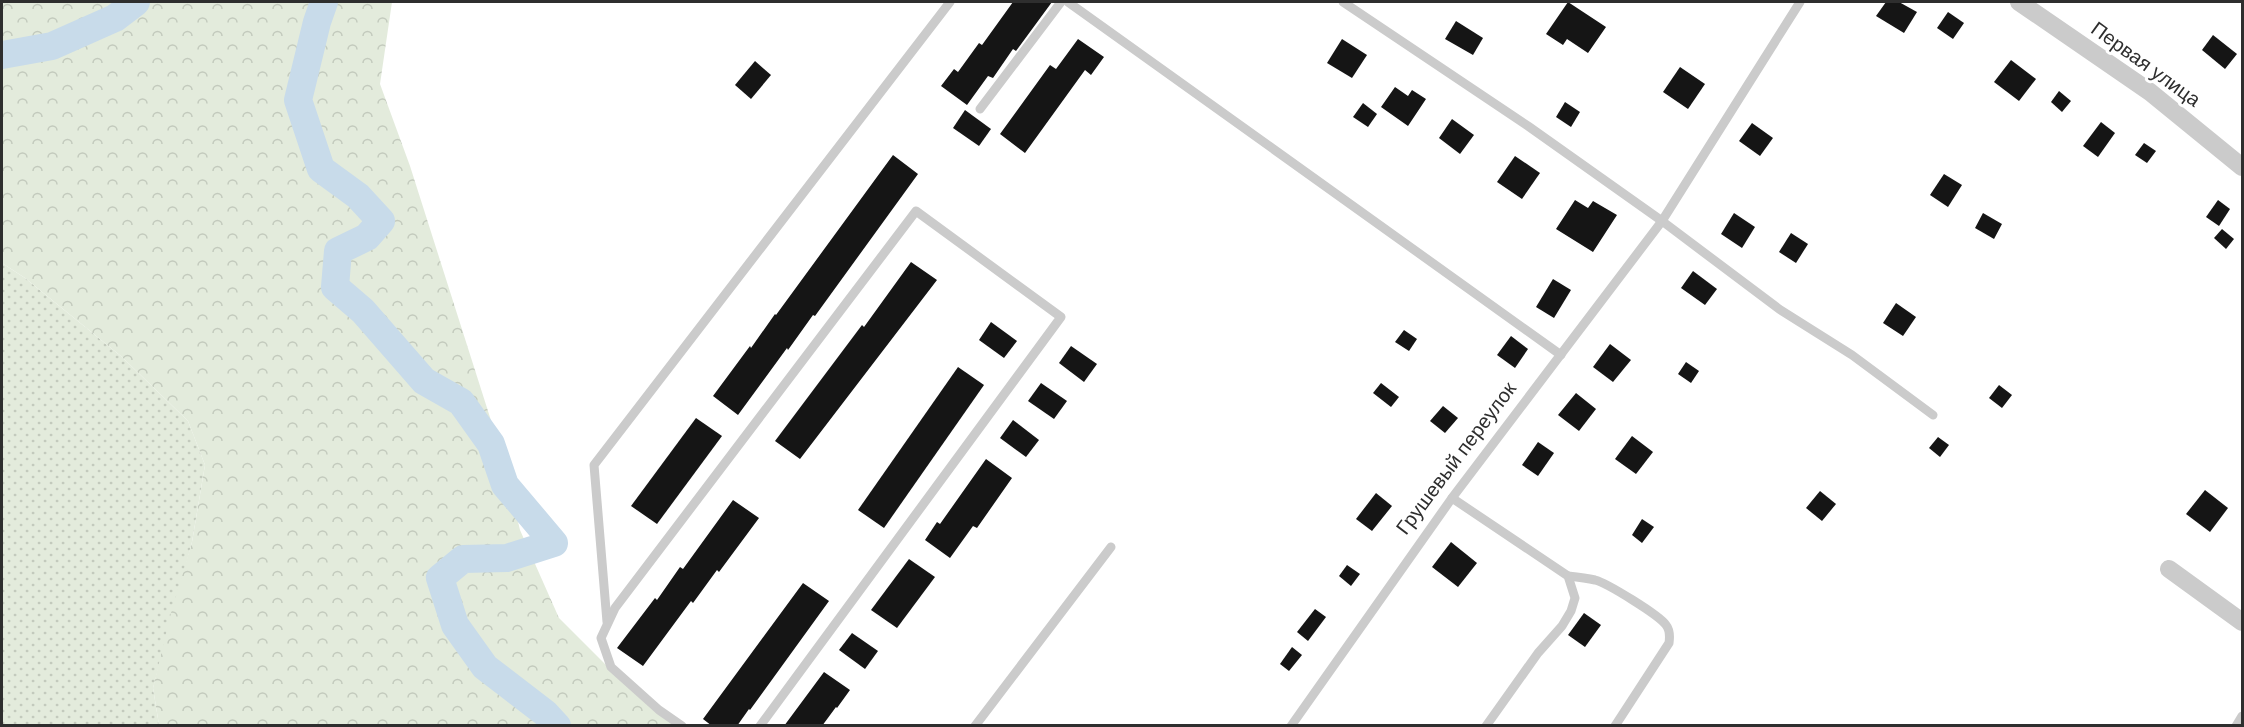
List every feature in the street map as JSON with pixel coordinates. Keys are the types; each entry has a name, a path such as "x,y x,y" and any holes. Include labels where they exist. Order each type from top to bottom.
{"street":[{"name":"Первая улица","path":"2019,2 2150,92 2242,167"},
{"path":"2169,570 2242,622"}],"lane":[{"path":"608,624 594,465 950,2"},
{"path":"980,109 1061,2"},
{"path":"1068,2 1561,355"},
{"path":"1343,2 1528,126 1662,221 1779,309 1852,355 1933,415"},
{"name":"Грушевый переулок","path":"1290,726 1452,498 1662,221 1800,2"},
{"path":"682,726 659,710 610,667 601,638 615,608 916,211 1061,317 760,726"},
{"path":"1452,498 1568,576 1597,580 1659,618 1666,625 1670,634 1669,643 1615,726"},
{"path":"975,726 1111,547"},
{"path":"1486,726 1538,652 1562,626 1572,611 1575,598 1568,576"},
{"path":"2236,726 2242,716"}],"green space":[{"path":"2,2 392,2 380,84 410,166 502,455 520,530 559,618 628,687 681,725 159,725 153,688 171,613 192,542 205,465 188,421 122,357 25,278 2,263"},
{"path":"2,263 25,278 122,357 188,421 205,465 192,542 153,688 159,725 2,725"}],"building":[{"path":"1013,2 1052,2 1016,51 1013,49 993,78 988,76 967,105 941,86 954,69 958,72 979,43 982,45"},
{"path":"1568,2 1606,27 1588,53 1567,39 1563,45 1546,34"},
{"path":"1886,2 1899,2 1917,12 1904,33 1876,16"},
{"path":"1948,12 1964,23 1953,39 1937,28"},
{"path":"1456,21 1483,38 1473,55 1445,39"},
{"path":"2213,35 2237,54 2225,69 2202,50"},
{"path":"1078,39 1104,57 1091,75 1085,70 1025,153 1000,134 1050,65 1056,69"},
{"path":"1342,39 1367,55 1352,78 1327,63"},
{"path":"2011,60 2036,79 2019,101 1994,82"},
{"path":"755,61 771,75 751,99 735,85"},
{"path":"1680,67 1705,84 1688,109 1663,92"},
{"path":"1395,87 1408,96 1412,90 1426,99 1408,126 1381,107"},
{"path":"2059,91 2071,101 2062,112 2051,102"},
{"path":"1565,102 1580,112 1571,127 1556,117"},
{"path":"1363,103 1377,114 1368,127 1353,117"},
{"path":"965,110 991,129 979,146 953,128"},
{"path":"1452,119 1474,135 1460,154 1439,138"},
{"path":"2101,122 2115,133 2098,157 2083,146"},
{"path":"1752,123 1773,138 1760,156 1739,141"},
{"path":"2144,143 2156,151 2147,163 2135,155"},
{"path":"893,155 918,174 815,316 813,315 788,350 787,348 738,415 713,396 776,315"},
{"path":"1515,156 1540,173 1522,199 1497,182"},
{"path":"1944,174 1962,185 1948,207 1930,195"},
{"path":"1575,200 1588,208 1593,201 1617,215 1593,252 1556,229"},
{"path":"2218,200 2230,209 2219,226 2206,217"},
{"path":"1734,213 1755,227 1742,248 1721,234"},
{"path":"1983,213 2002,224 1994,239 1975,228"},
{"path":"2222,229 2234,239 2226,249 2214,238"},
{"path":"1791,233 1808,244 1796,263 1779,252"},
{"path":"911,262 937,280 800,459 775,441 862,325 864,327"},
{"path":"1693,271 1717,289 1705,305 1681,288"},
{"path":"1553,279 1571,290 1554,318 1536,307"},
{"path":"1896,303 1916,317 1903,336 1883,323"},
{"path":"991,322 1017,341 1004,358 979,340"},
{"path":"1404,330 1417,339 1409,351 1395,342"},
{"path":"1511,336 1528,349 1515,368 1497,355"},
{"path":"1610,344 1631,360 1613,382 1593,367"},
{"path":"1071,346 1097,364 1084,382 1059,363"},
{"path":"1686,362 1699,371 1691,383 1678,374"},
{"path":"958,367 984,385 884,528 858,510"},
{"path":"1041,383 1067,401 1054,419 1028,401"},
{"path":"1381,383 1399,397 1391,407 1373,393"},
{"path":"1999,385 2012,395 2002,408 1989,398"},
{"path":"1576,393 1596,409 1579,431 1558,415"},
{"path":"1443,406 1458,418 1445,433 1430,421"},
{"path":"696,418 722,436 657,524 631,506"},
{"path":"1013,420 1039,440 1026,457 1000,438"},
{"path":"1632,436 1653,452 1636,474 1615,459"},
{"path":"1938,437 1949,445 1940,457 1929,448"},
{"path":"1538,442 1554,453 1538,476 1522,465"},
{"path":"986,459 1012,478 977,528 973,526 950,558 925,540 937,522 940,524"},
{"path":"2205,490 2228,508 2210,532 2186,514"},
{"path":"1820,491 1836,504 1822,521 1806,508"},
{"path":"1376,493 1392,506 1372,531 1356,519"},
{"path":"733,500 759,518 719,572 717,570 693,603 691,601 643,666 617,648 655,598 657,600 680,567 683,569"},
{"path":"1642,519 1654,527 1642,543 1632,535"},
{"path":"1451,542 1477,563 1458,587 1432,567"},
{"path":"909,559 935,577 897,628 871,610"},
{"path":"1347,565 1360,574 1351,586 1339,576"},
{"path":"803,583 829,601 737,726 712,726 703,719"},
{"path":"1315,609 1326,617 1308,641 1297,632"},
{"path":"1584,613 1601,625 1585,647 1568,635"},
{"path":"852,633 878,651 865,669 839,650"},
{"path":"1292,647 1302,655 1289,671 1280,664"},
{"path":"824,672 850,690 837,708 822,726 784,726"}],"waterway":[{"path":"2,55 52,46 115,18 136,2"},
{"path":"324,2 298,100 321,169 358,196 381,221 367,237 338,251 335,287 363,311 424,381 461,402 491,444 505,485 554,543 507,558 463,559 440,578 455,625 485,667 545,713 557,726"}]}
